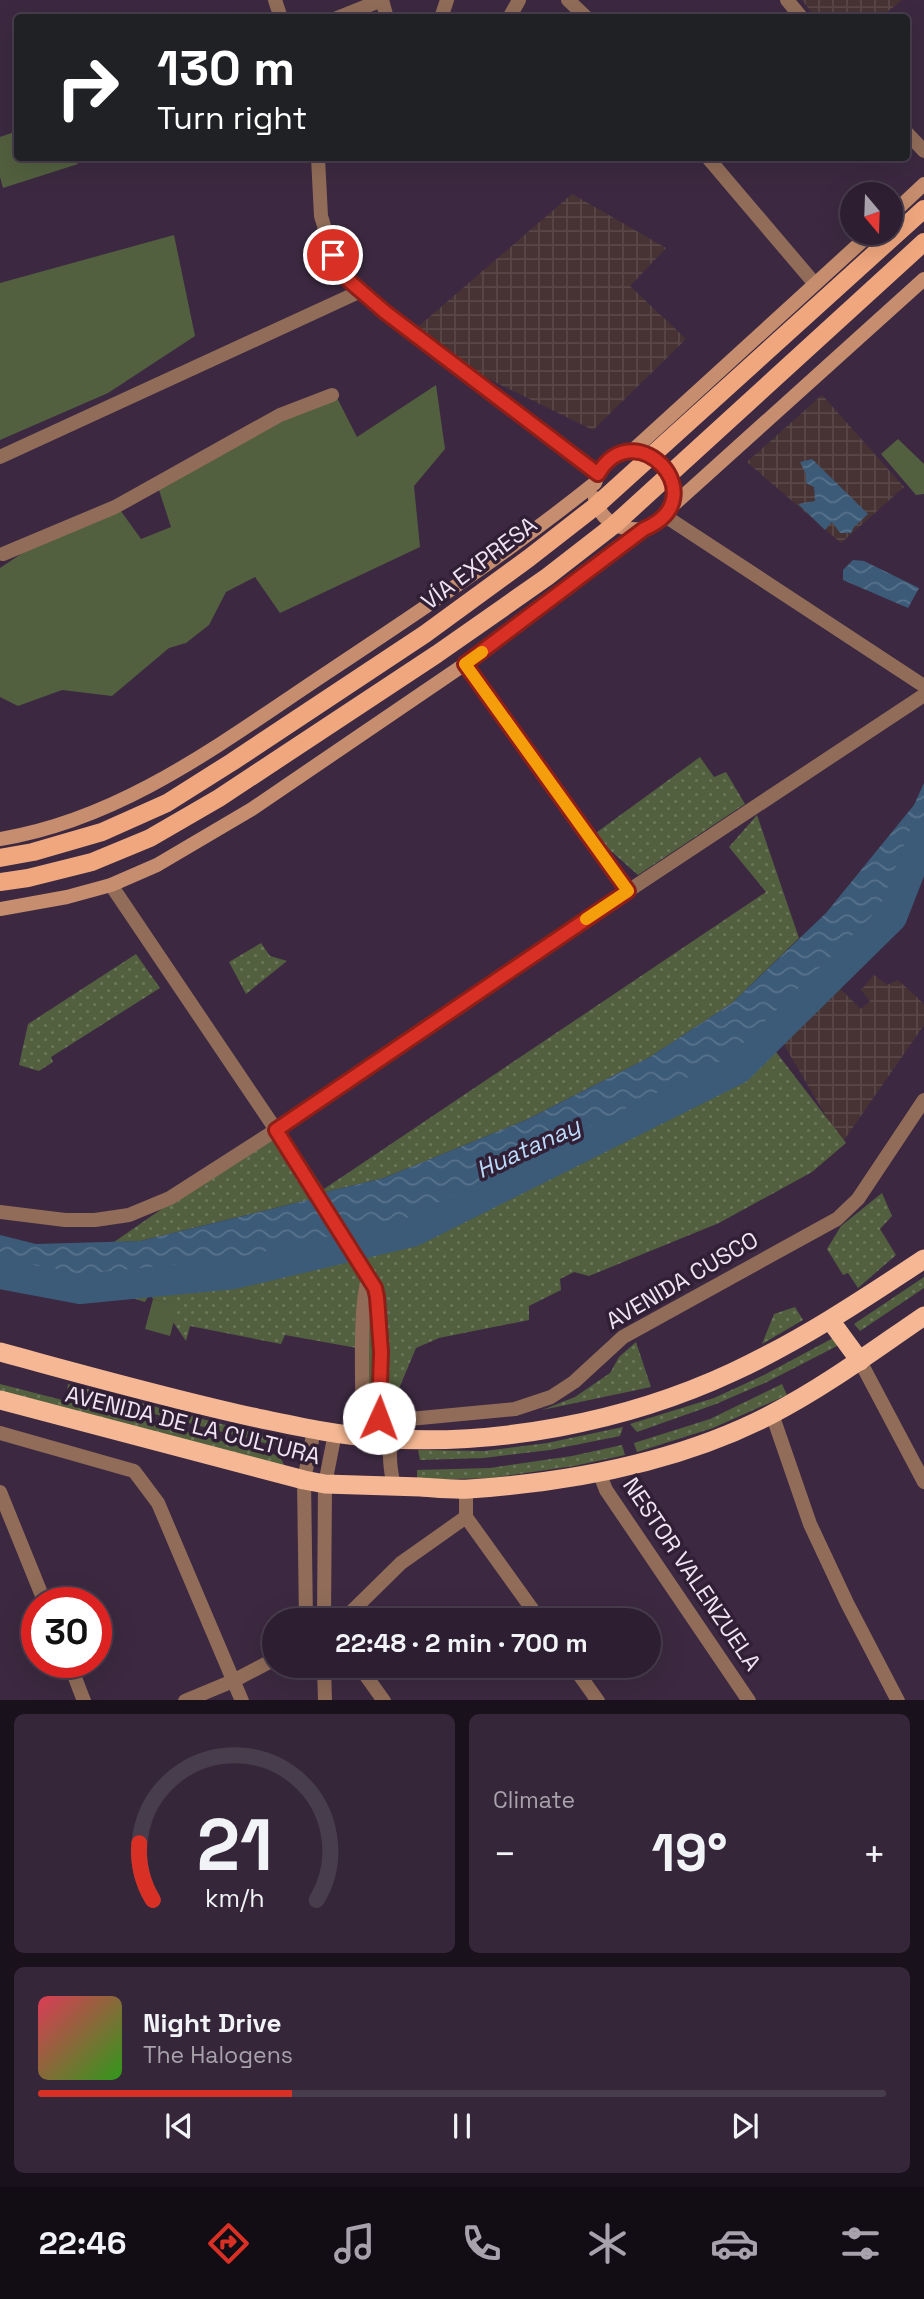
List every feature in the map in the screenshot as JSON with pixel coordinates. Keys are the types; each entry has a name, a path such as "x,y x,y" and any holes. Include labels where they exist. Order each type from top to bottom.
{"highway":[{"name":"AVENIDA DE LA CULTURA","path":"0,1352 186,1401 314,1430 378,1438 482,1437 543,1429 624,1412 731,1373 830,1320 924,1259"},
{"name":"AVENIDA DE LA CULTURA","path":"0,1400 304,1480 325,1484 466,1489 600,1472 646,1461 725,1435 772,1414 860,1362 924,1316"},
{"path":"830,1320 860,1362"}],"main road":[{"path":"903,204 924,184"},
{"name":"VÍA EXPRESA","path":"0,858 33,852 102,832 167,803 425,634 597,505 924,209"},
{"path":"0,882 92,862 150,838 219,798 437,654 547,577 614,525 924,242"},
{"name":"VÍA EXPRESA","path":"0,839 69,822 106,808 161,780 402,622 567,506 596,479 610,460 631,452 858,245"},
{"path":"0,909 67,897 111,885 157,865 252,808 465,664 644,529 655,524 924,279"},
{"path":"631,452 653,456 664,465 674,486 667,512"},
{"path":"596,479 597,505 603,516 614,525 628,530 644,529"}],"street":[{"path":"347,14 382,0"},
{"path":"568,0 583,14"},
{"path":"787,0 799,14"},
{"path":"910,136 924,151"},
{"path":"318,161 321,216 327,239 347,279 596,479"},
{"path":"711,161 815,284"},
{"path":"0,457 361,291"},
{"path":"1,552 116,507 279,415 332,395"},
{"path":"667,512 924,686"},
{"path":"465,664 628,891"},
{"path":"0,1212 65,1220 95,1220 129,1215 170,1198 276,1130 628,891 924,695"},
{"path":"111,885 276,1130 375,1288 381,1352 378,1438 390,1451 394,1486"},
{"name":"AVENIDA CUSCO","path":"378,1438 403,1419 515,1409 551,1397 574,1382 623,1337 837,1219 858,1199 924,1100"},
{"path":"860,1362 924,1482"},
{"path":"772,1414 810,1524 847,1603 898,1700"},
{"path":"306,1608 304,1480 314,1430"},
{"path":"0,1433 134,1471 158,1503 242,1700"},
{"path":"324,1608 325,1484 335,1433"},
{"name":"NESTOR VALENZUELA","path":"600,1472 606,1490 749,1700"},
{"path":"466,1489 466,1517 531,1608"},
{"path":"0,1492 39,1587"},
{"path":"355,1608 401,1563 466,1517"},
{"path":"184,1700 262,1666"},
{"path":"75,1678 84,1700"},
{"path":"324,1678 325,1700"},
{"path":"368,1678 384,1700"},
{"path":"582,1678 598,1700"}],"shaded area":[{"path":"802,0 902,0 885,14 813,14"},
{"path":"572,194 666,248 630,286 686,339 593,430 405,338"},
{"path":"822,395 904,487 841,543 747,462"},
{"path":"874,975 887,985 898,980 924,1004 924,1025 842,1143 781,1040 836,985 861,1009 870,1001 861,990"}],"green space":[{"path":"14,132 14,161 77,161 78,164 3,188 0,177 0,137"},
{"path":"174,235 195,336 108,393 0,440 0,283"},
{"path":"436,385 445,449 414,486 420,547 280,613 255,577 226,592 209,625 186,643 169,648 112,696 62,690 18,706 0,697 0,568 24,552 118,507 141,539 171,527 157,484 334,392 357,437"},
{"path":"898,439 924,464 924,494 916,495 881,454"},
{"path":"700,757 714,777 726,772 745,804 638,875 593,835"},
{"path":"757,815 799,938 732,1003 650,1057 526,1120 384,1178 321,1193 283,1139 288,1135 324,1189 766,892 729,847"},
{"path":"261,943 270,956 287,961 246,994 229,962"},
{"path":"136,954 160,988 51,1057 53,1062 39,1071 19,1065 28,1024"},
{"path":"776,1052 846,1143 812,1172 719,1223 589,1276 574,1272 560,1279 561,1290 529,1306 529,1320 439,1338 416,1348 390,1410 360,1409 357,1348 285,1335 281,1344 190,1326 186,1341 173,1322 177,1305 153,1299 150,1293 145,1302 98,1287 234,1274 417,1230"},
{"path":"276,1130 312,1199 140,1241 114,1242"},
{"path":"882,1193 892,1216 880,1229 896,1255 858,1288 848,1273 843,1275 827,1249 841,1226"},
{"path":"924,1277 924,1288 860,1331 854,1324"},
{"path":"153,1299 178,1305 170,1336 145,1329"},
{"path":"795,1307 803,1320 762,1344 774,1314"},
{"path":"835,1337 837,1346 767,1382 716,1404 637,1432 630,1424 714,1398"},
{"path":"636,1342 651,1387 542,1410 575,1397 610,1373 619,1357"},
{"path":"0,1384 280,1456 285,1467 0,1394"},
{"path":"68,1384 283,1440 280,1447 67,1391"},
{"path":"782,1384 787,1395 713,1428 637,1452 634,1443 710,1419"},
{"path":"623,1427 620,1436 550,1450 484,1458 420,1460 418,1450 484,1451 547,1443"},
{"path":"622,1445 625,1455 574,1466 491,1478 417,1480 417,1470 490,1468 572,1456"}],"water":[{"path":"812,459 868,514 851,533 840,533 832,522 825,530 798,504 815,501 814,487 806,483 806,474 800,462"},
{"path":"853,560 864,561 919,588 908,608 843,580 843,570"},
{"name":"Huatanay","path":"924,783 924,835 892,917 738,1069 412,1232 234,1274 80,1289 0,1274 0,1235 36,1244 140,1241 312,1199 321,1193 384,1178 526,1120 650,1057 732,1003 826,913 914,805"}],"waterway":[{"name":"Huatanay","path":"0,1274 80,1289 234,1274 412,1232 738,1069 892,917 924,835"}],"slow traffic":[{"path":"482,652 465,664 628,891 586,919"}],"route":[{"path":"333,255 347,279 385,312 598,474 610,460 620,454 643,452 664,465 674,486 670,508 655,524 644,529 465,664 628,891 276,1130 375,1288 381,1352 379,1418"}]}
